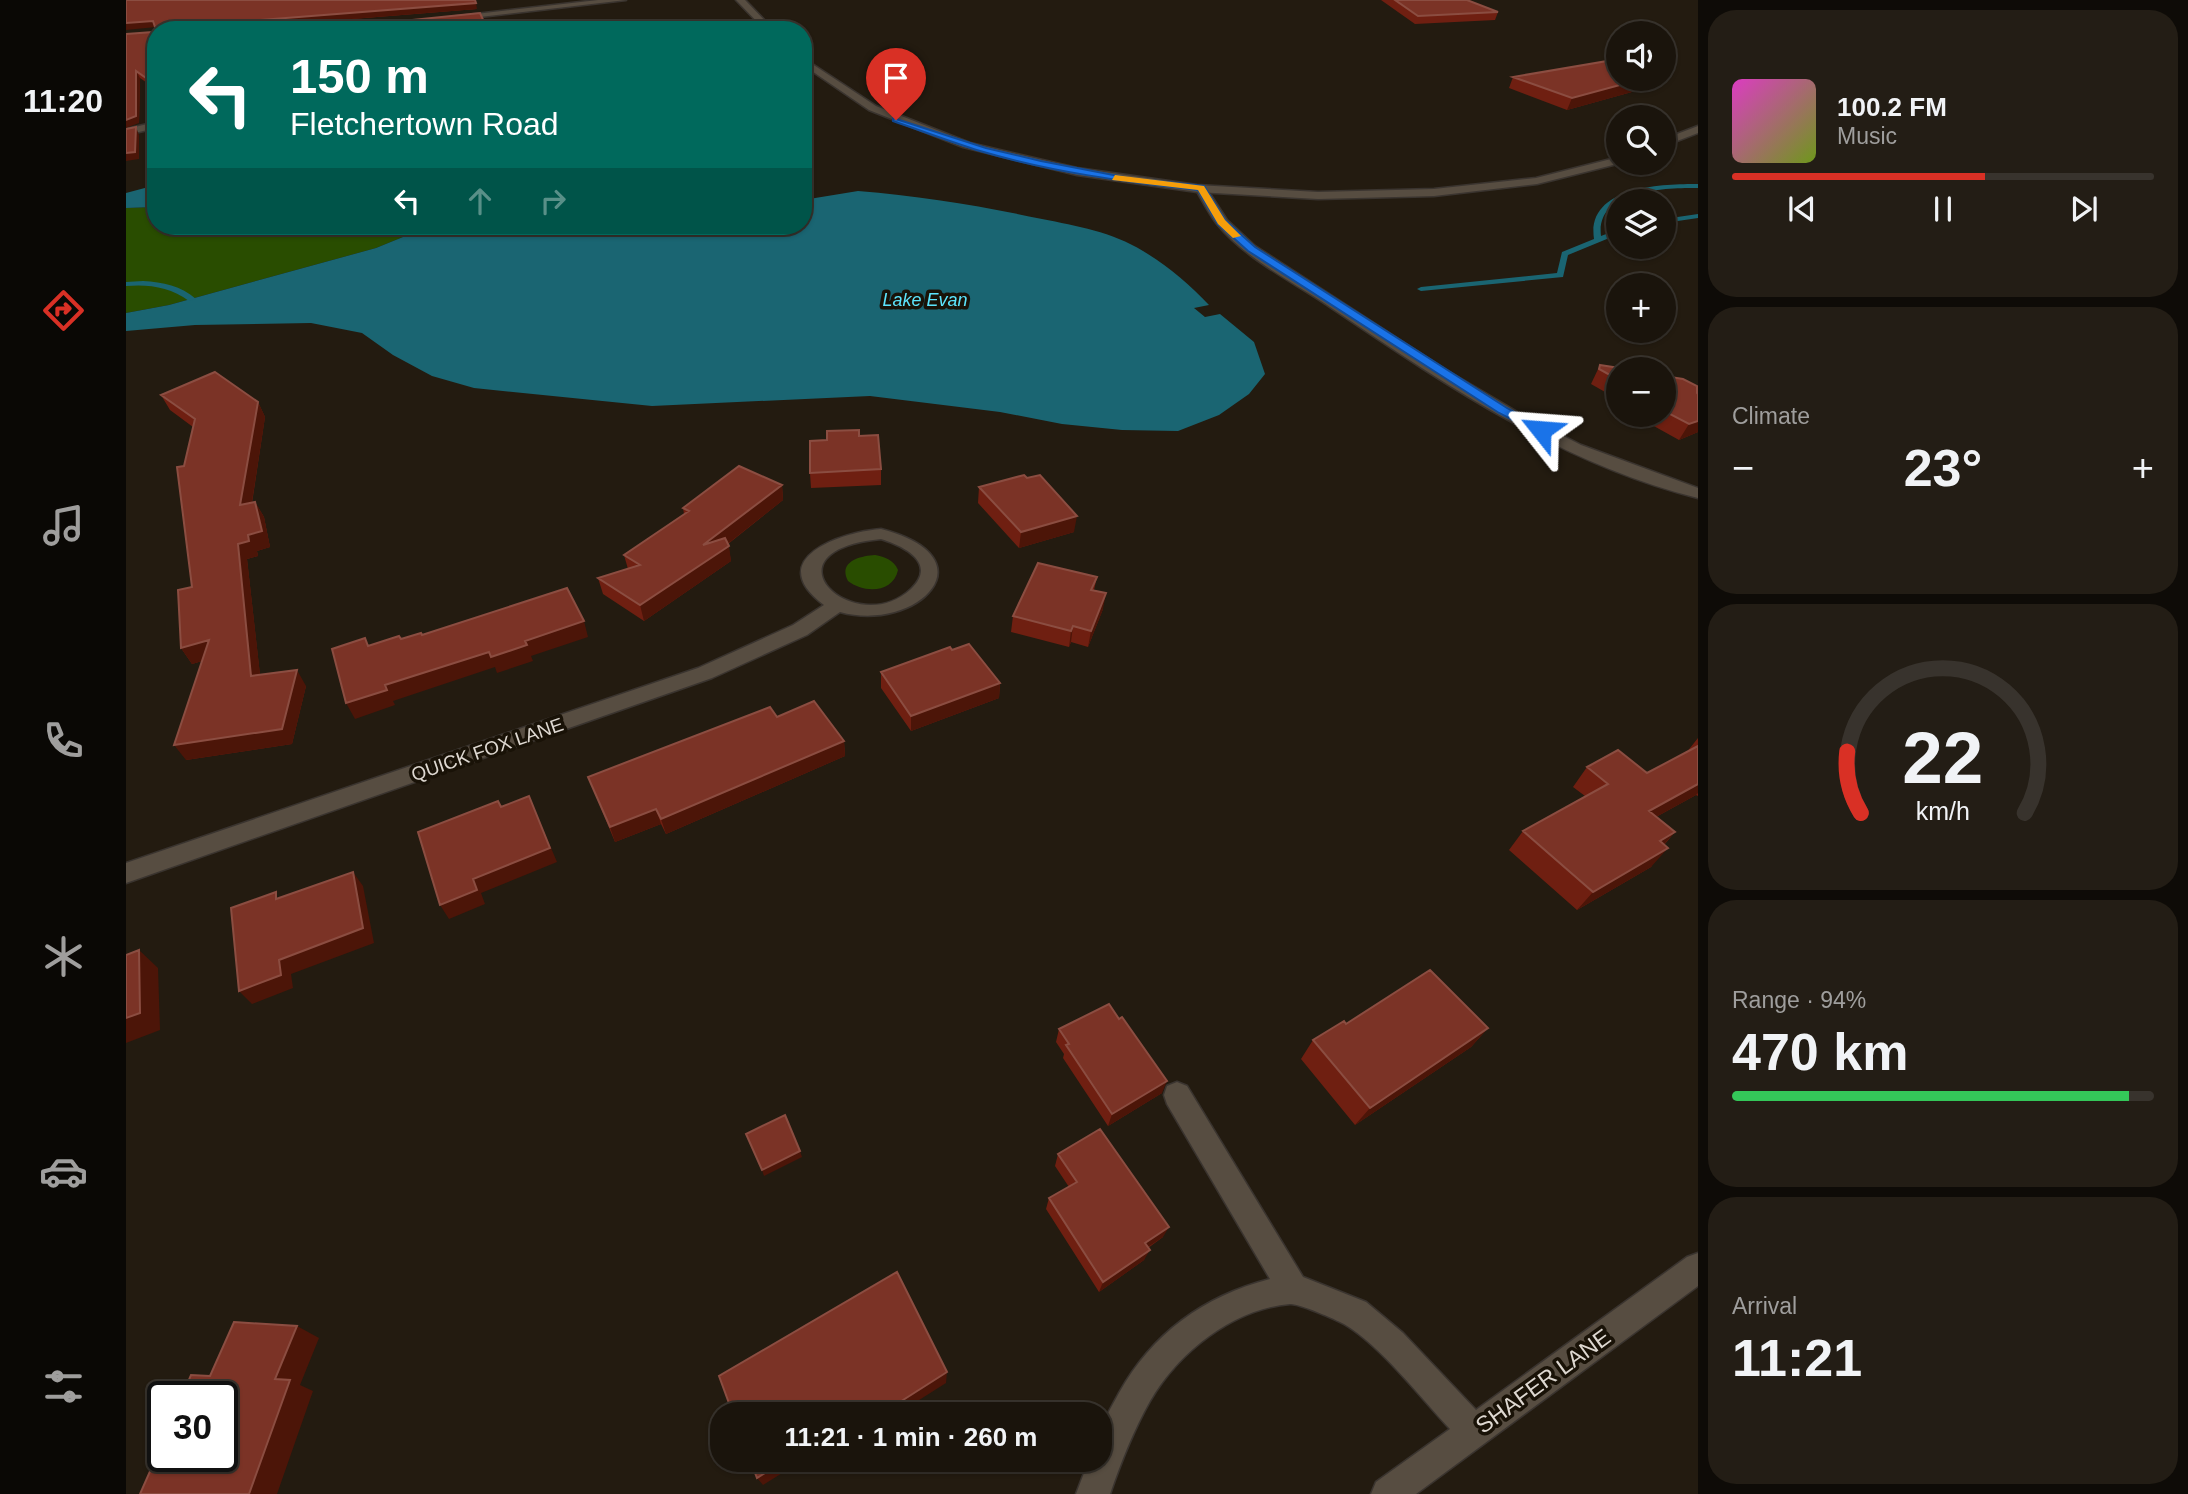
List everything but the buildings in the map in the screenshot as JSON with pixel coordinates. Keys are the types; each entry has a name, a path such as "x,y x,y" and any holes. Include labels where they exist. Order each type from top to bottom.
{"street":[{"path":"514,0 520,11"},
{"path":"440,19 622,0"},
{"path":"740,0 761,21"},
{"path":"812,68 849,97 924,131 1041,164 1129,180 1301,195 1416,194 1532,181 1606,164"},
{"path":"126,132 147,127"},
{"path":"1676,138 1698,129"},
{"path":"1201,188 1222,222 1251,249 1503,410 1586,452 1698,493"},
{"path":"881,534 902,539 918,548 928,561 929,576 921,590 906,602 884,609 860,610 838,604 821,594 812,579 813,565 822,551 838,541 859,535 881,534"},
{"name":"QUICK FOX LANE","path":"126,873 705,673 800,630 838,604"},
{"path":"1177,1096 1292,1288"},
{"name":"SHAFER LANE","path":"1388,1494 1698,1268"},
{"path":"1093,1494 1110,1445 1134,1396 1168,1349 1204,1320 1261,1294 1292,1288 1355,1313 1392,1344 1474,1431"}],"green space":[{"path":"147,207 147,235 408,235 376,248 169,305 126,313 126,208"},
{"path":"875,555 889,560 898,570 890,584 869,589 848,581 846,569 852,561"}],"water":[{"path":"147,187 147,207 126,208 126,193"},
{"name":"Lake Evan","path":"858,191 928,199 996,210 1107,234 1131,244 1170,269 1209,305 1194,308 1205,317 1220,314 1254,342 1265,374 1249,394 1219,415 1178,431 1122,430 870,396 652,406 474,388 432,376 393,355 362,333 311,323 195,325 126,331 126,313 169,305 376,248 408,235 812,235 812,199"}],"waterway":[{"path":"1598,239 1597,222 1602,211 1612,202 1656,188 1698,186"},
{"path":"1676,219 1698,216"},
{"path":"1421,289 1560,275 1565,254 1606,237"},
{"path":"126,284 161,285 192,299"}],"slow traffic":[{"path":"1115,178 1201,188 1213,210 1236,236"}],"route":[{"path":"896,120 983,149 1041,164 1129,180 1201,188 1222,222 1251,249 1503,410 1541,430"}]}
